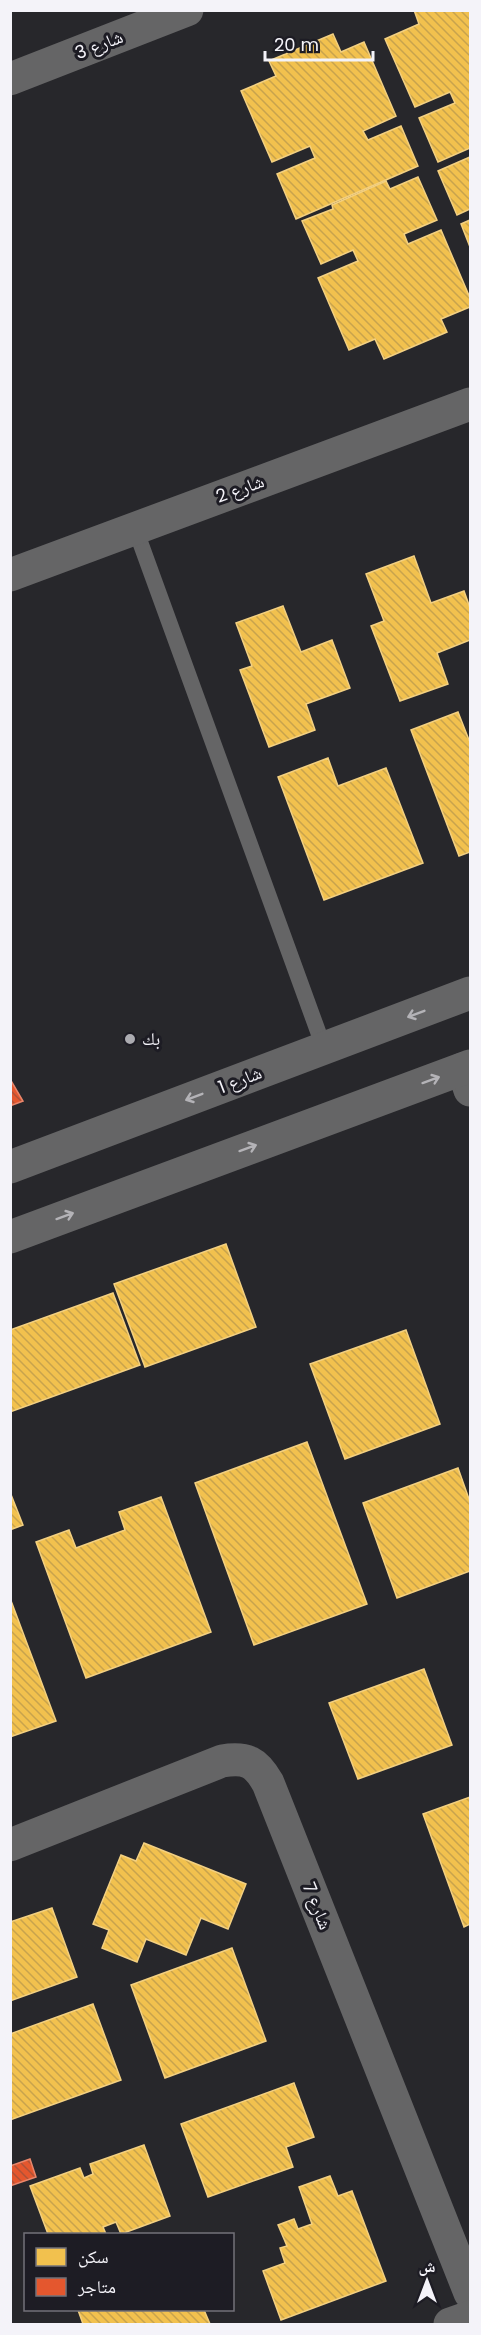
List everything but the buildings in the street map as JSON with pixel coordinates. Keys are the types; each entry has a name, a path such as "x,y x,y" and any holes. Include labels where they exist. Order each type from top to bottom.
{"street":[{"name":"شارع 3","path":"10,79 187,10"},
{"name":"شارع 2","path":"10,575 471,404"},
{"name":"شارع 1","path":"10,1167 471,993"},
{"path":"10,1237 468,1075"},
{"name":"شارع 7","path":"10,1845 222,1761 243,1760 257,1767 268,1783 471,2293"},
{"path":"450,2325 471,2317"}],"lane":[{"path":"135,528 324,1048"}],"place":[{"name":"بك","path":"130,1039"}]}
